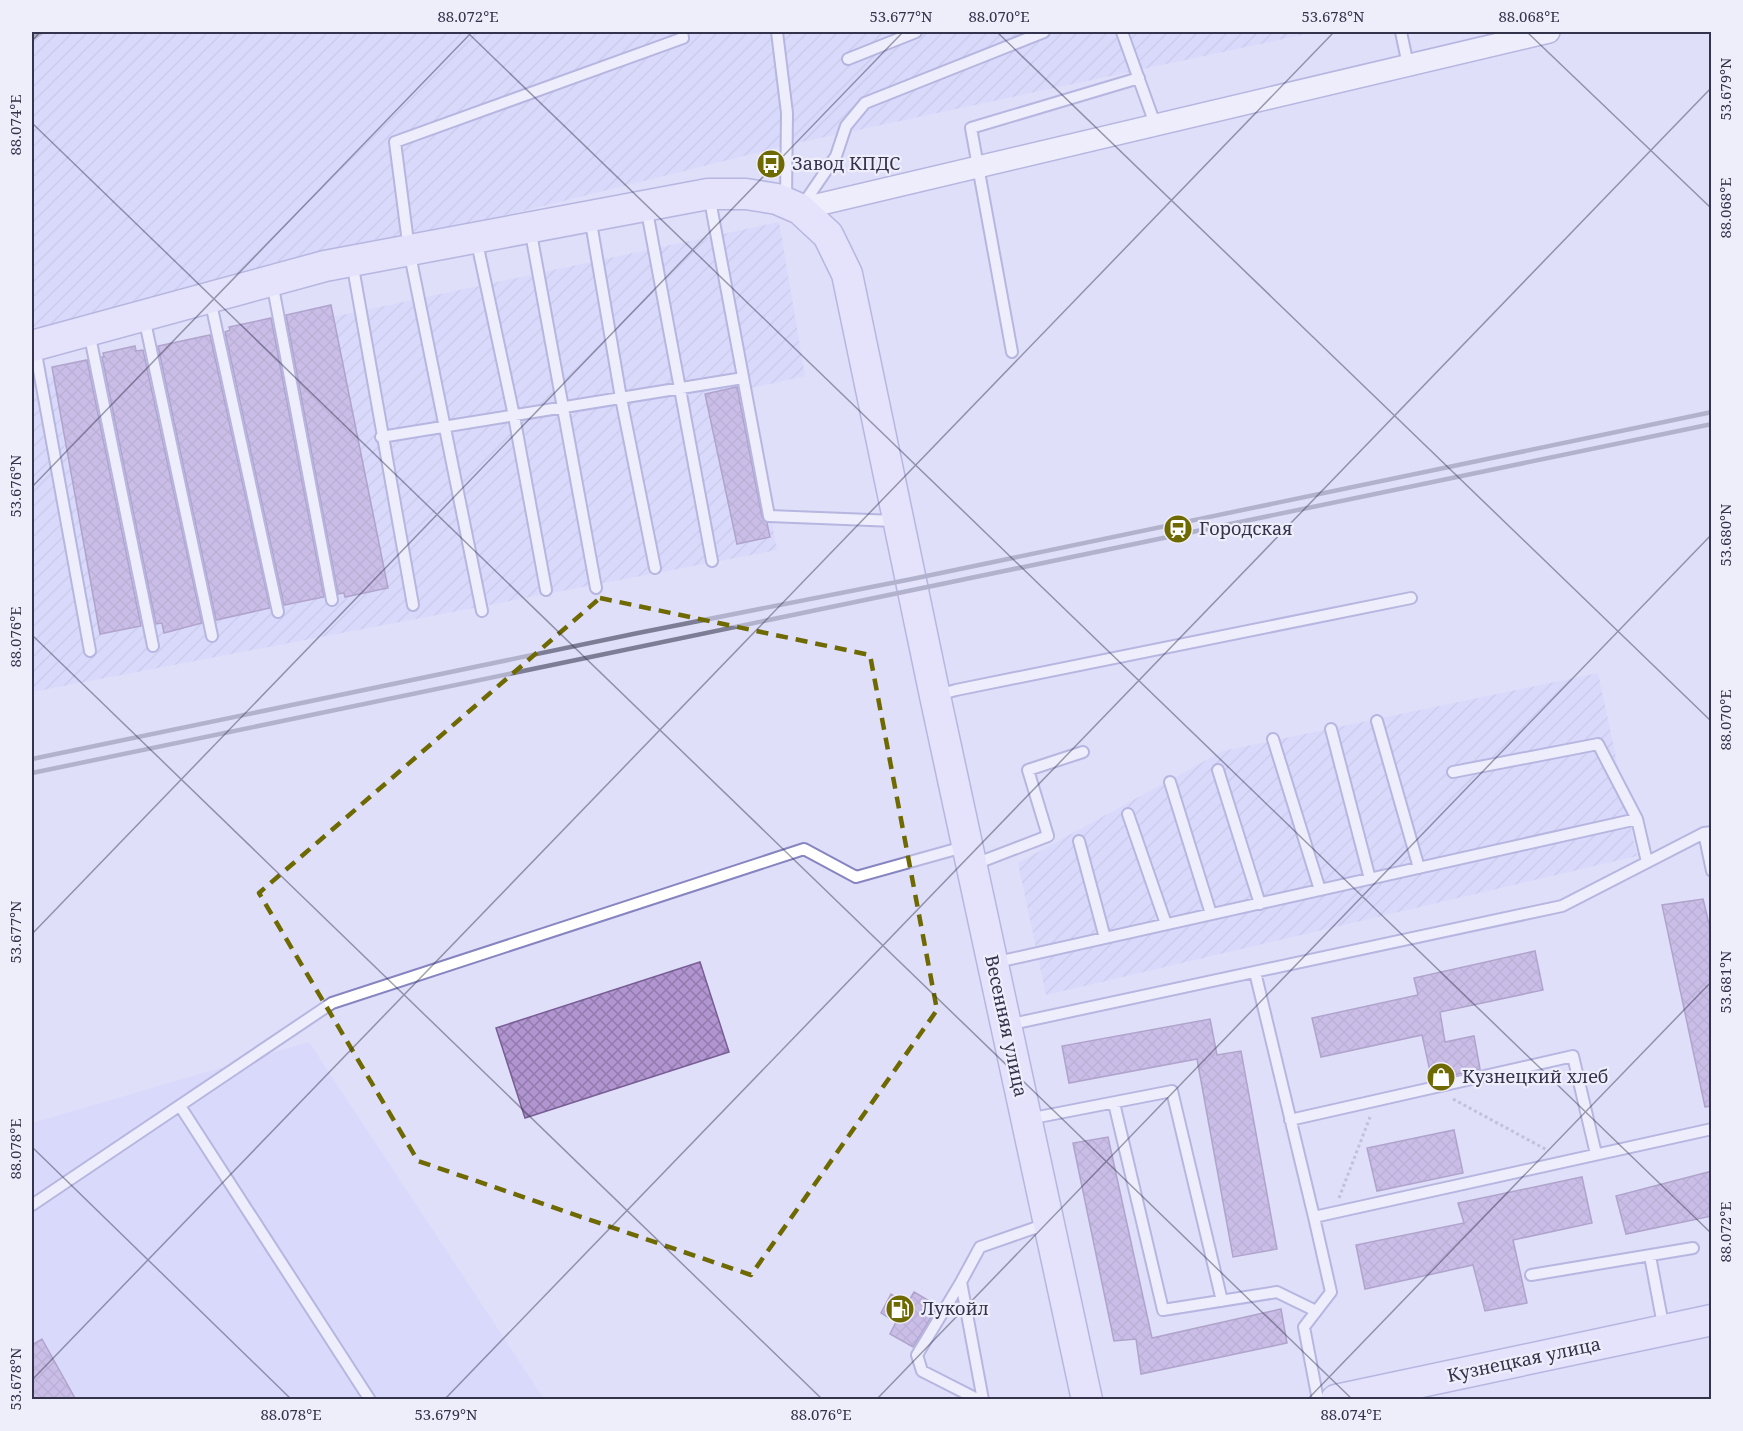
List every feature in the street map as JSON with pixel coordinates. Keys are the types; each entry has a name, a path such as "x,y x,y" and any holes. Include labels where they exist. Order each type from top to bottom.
{"street":[{"path":"33,345 325,266 708,194 746,194 777,199 793,206 977,167 1550,32"},
{"name":"Весенняя улица","path":"793,206 828,235 847,274 925,652 1088,1400"},
{"name":"Кузнецкая улица","path":"1336,1400 1426,1385 1712,1320"}],"lane":[{"path":"482,611 410,250 395,142 683,38 682,32"},
{"path":"777,32 788,113 793,206"},
{"path":"848,59 916,32"},
{"path":"793,206 836,156 846,126 865,103 1044,32"},
{"path":"1122,32 1155,124"},
{"path":"1401,32 1408,65"},
{"path":"1012,352 971,128 1139,78"},
{"path":"708,194 769,516 898,521"},
{"path":"646,206 712,561"},
{"path":"590,216 621,398 655,568"},
{"path":"530,227 596,588"},
{"path":"476,238 514,416 546,590"},
{"path":"352,262 381,438 413,605"},
{"path":"271,281 332,600"},
{"path":"210,298 278,612"},
{"path":"143,316 212,636"},
{"path":"89,330 153,646"},
{"path":"33,345 90,651"},
{"path":"381,438 743,378"},
{"path":"935,696 979,685 1411,598"},
{"path":"1377,721 1419,868"},
{"path":"1331,729 1370,879"},
{"path":"1273,739 1320,890"},
{"path":"1453,772 1598,744 1637,819 1647,862"},
{"path":"32,1205 332,1003 804,849 856,877 969,856 1048,836 1028,770 1083,752"},
{"path":"1218,770 1260,904"},
{"path":"1170,782 1211,914"},
{"path":"1128,814 1166,924"},
{"path":"993,963 1637,819"},
{"path":"1006,1025 1562,906 1708,832 1712,871"},
{"path":"1079,841 1104,938"},
{"path":"1255,972 1331,1292 1304,1327 1318,1400"},
{"path":"1290,1120 1573,1056 1596,1154"},
{"path":"1027,1119 1172,1091 1222,1301"},
{"path":"1114,1103 1163,1310 1277,1292 1316,1311"},
{"path":"180,1106 370,1400"},
{"path":"1314,1216 1712,1129"},
{"path":"979,1400 922,1371 917,1355 980,1247 1049,1223"},
{"path":"1531,1275 1693,1248"},
{"path":"1650,1256 1664,1330"},
{"path":"960,1282 983,1400"}],"path":[{"path":"1433,1088 1567,1161"},
{"path":"1334,1212 1376,1101"}],"highlighted area":[{"path":"600,598 870,655 937,1010 751,1275 418,1161 259,893"}],"shaded area":[{"path":"32,32 1316,32 792,144 32,333"},
{"path":"779,222 805,376 747,389 777,550 32,692 32,381"},
{"path":"1598,673 1637,856 1046,995 1018,863 1223,751"},
{"path":"309,1042 544,1399 32,1400 32,1123"}],"building":[{"path":"331,305 388,588 345,597 344,593 338,594 286,315"},
{"path":"271,318 324,597 284,605 225,332 230,330 229,327"},
{"path":"210,335 270,608 216,620 158,346"},
{"path":"135,346 136,351 143,350 202,623 164,633 162,623 156,624 102,357 104,357 103,353"},
{"path":"87,360 141,626 100,634 52,367"},
{"path":"737,387 762,517 767,523 770,537 737,544 705,394"},
{"path":"1703,899 1712,936 1712,1106 1705,1107 1662,905"},
{"path":"1535,951 1543,990 1440,1012 1445,1042 1474,1036 1480,1069 1432,1080 1422,1035 1321,1057 1312,1018 1418,995 1414,978"},
{"path":"700,962 729,1052 525,1118 496,1028"},
{"path":"1210,1019 1217,1055 1241,1051 1277,1249 1233,1257 1197,1059 1069,1083 1062,1046"},
{"path":"1454,1130 1463,1173 1377,1191 1367,1148"},
{"path":"1108,1137 1152,1338 1281,1309 1287,1343 1141,1374 1136,1339 1114,1341 1073,1143"},
{"path":"1712,1171 1712,1216 1626,1234 1616,1196"},
{"path":"1582,1177 1592,1223 1513,1240 1527,1303 1485,1311 1473,1265 1365,1289 1356,1245 1464,1223 1458,1203"},
{"path":"914,1292 938,1306 913,1347 890,1334 896,1322 881,1313 891,1294 907,1304"},
{"path":"42,1339 76,1400 32,1400 32,1345"}],"railway":[{"path":"32,38 42,32"},
{"path":"32,759 1712,412"},
{"path":"32,773 1712,424"}],"place":[{"name":"Завод КПДС","path":"771,164"},
{"name":"Городская","path":"1178,529"},
{"name":"Кузнецкий хлеб","path":"1441,1077"},
{"name":"Лукойл","path":"900,1309"}]}
